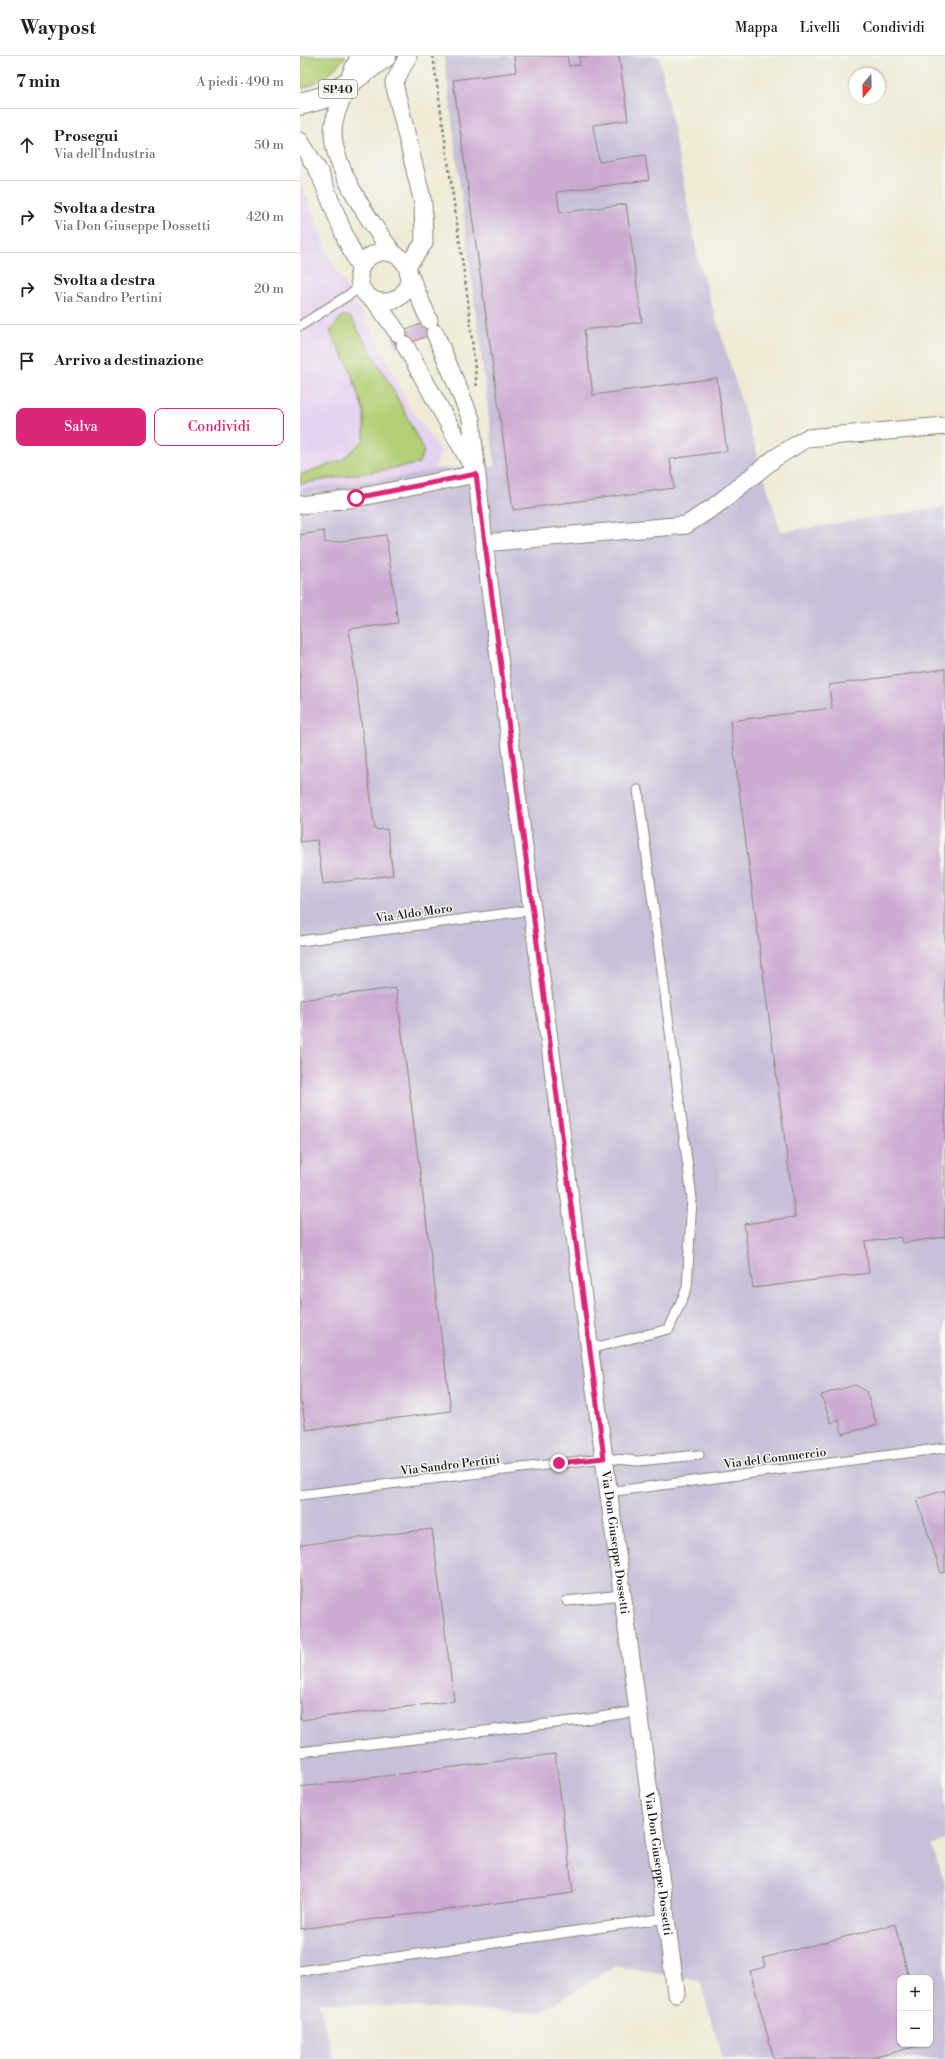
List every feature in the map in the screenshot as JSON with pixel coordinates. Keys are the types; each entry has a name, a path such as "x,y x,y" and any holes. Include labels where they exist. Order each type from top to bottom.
{"main road":[{"name":"SP40","path":"350,82 362,56"},
{"name":"SP40","path":"300,104 322,98 350,82 385,56"}],"street":[{"path":"375,301 387,302 399,298 408,284 408,271 424,243 423,203 394,84 408,56"},
{"name":"Via Don Giuseppe Dossetti","path":"350,82 337,109 333,134 338,159 370,221 393,253 404,261 471,419 484,543 589,1349 676,1993"},
{"path":"300,141 319,172 346,239 360,268"},
{"path":"361,288 359,281 360,268 364,261 377,252 393,253"},
{"name":"Via Don Giuseppe Dossetti","path":"361,288 369,298 375,301 402,339 476,474"},
{"path":"484,543 686,525 715,506 775,458 807,438 945,426"},
{"path":"300,505 356,498 476,474"}],"lane":[{"path":"300,326 361,288"},
{"path":"589,1349 669,1329 687,1288 692,1198 638,790"},
{"name":"Via Aldo Moro","path":"300,940 532,910"},
{"name":"Via del Commercio","path":"608,1492 945,1448"},
{"name":"Via Sandro Pertini","path":"300,1495 604,1458 638,1461 699,1455"},
{"path":"567,1601 622,1595"},
{"path":"300,1752 582,1720 638,1711"},
{"path":"300,1971 666,1918"}],"path":[{"path":"433,56 468,301 478,396"}],"shaded area":[{"path":"444,56 659,56 699,263 781,532 945,507 945,1840 932,1846 945,1883 945,2059 723,2059 700,1981 615,1966 539,2013 319,2003 333,2059 300,2059 300,489 407,476 434,469 495,466"},
{"path":"300,184 308,199 328,256 379,343 408,405 441,452 434,469 407,476 300,489"}],"green space":[{"path":"300,56 346,56 326,76 314,84 300,89"},
{"path":"343,315 351,318 395,393 424,451 418,464 300,484 300,476 302,474 342,460 364,440 364,412 349,367 330,332"}],"building":[{"path":"514,56 567,56 569,66 580,65 579,56 619,56 628,120 593,125 599,162 645,155 649,180 557,192 560,213 626,204 642,322 584,330 593,395 717,378 727,451 670,459 674,488 513,510 453,80 516,72"},
{"path":"435,318 440,331 397,348 392,336"},
{"path":"324,531 325,543 386,535 398,623 349,629 375,830 387,829 393,875 323,884 317,840 300,842 300,535"},
{"path":"945,669 945,1237 902,1243 901,1237 865,1242 869,1273 753,1288 744,1224 795,1217 730,721 832,708 829,685"},
{"path":"396,988 451,1411 306,1430 302,1404 300,1404 300,1000"},
{"path":"855,1385 866,1391 877,1425 842,1434 839,1420 831,1423 821,1395"},
{"path":"945,1490 945,1572 941,1573 917,1499"},
{"path":"432,1529 454,1701 300,1720 300,1545"},
{"path":"555,1754 573,1893 300,1929 300,1787"},
{"path":"895,1924 908,1975 897,1975 897,2047 914,2047 867,2059 774,2059 750,1971 765,1967 763,1958"}],"route":[{"path":"356,498 476,474 604,1458 559,1463"}]}
